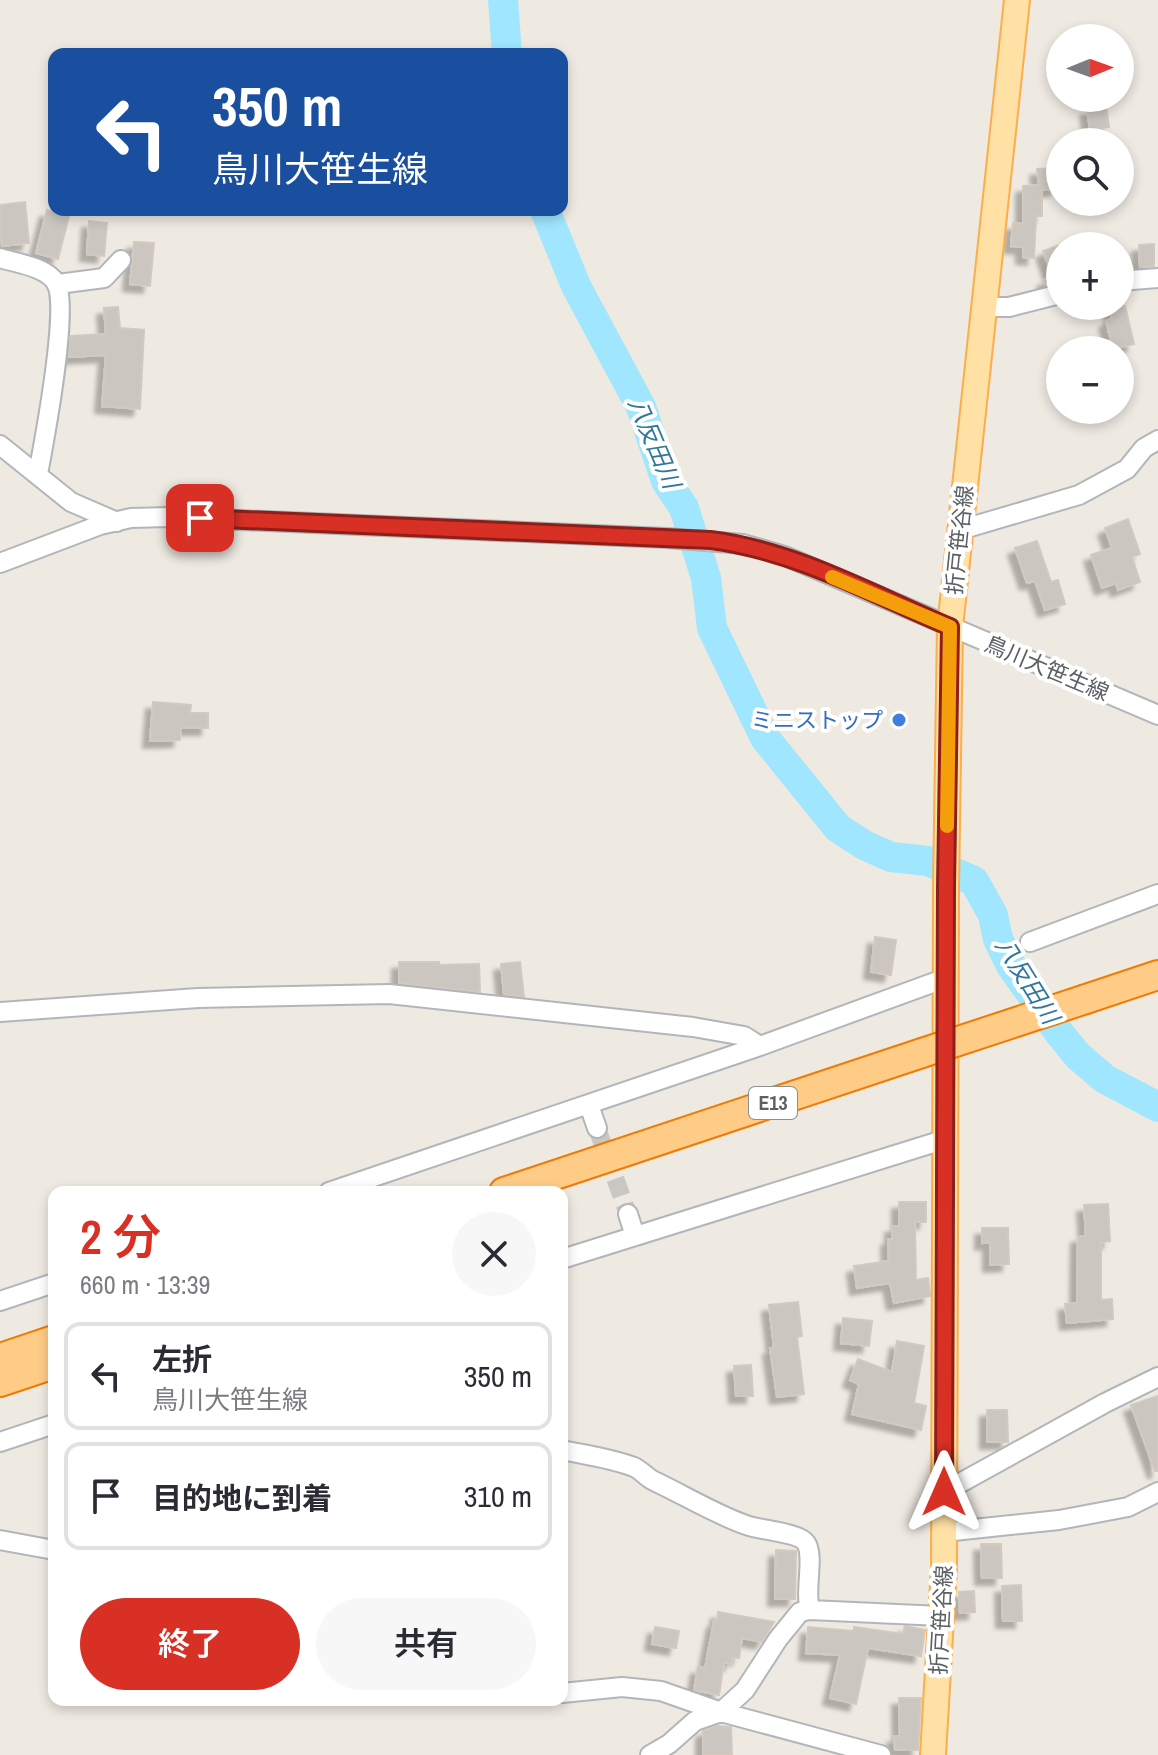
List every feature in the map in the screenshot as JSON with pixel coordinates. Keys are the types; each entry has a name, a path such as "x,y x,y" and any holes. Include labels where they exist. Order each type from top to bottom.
{"highway":[{"name":"E13","path":"522,1186 1158,975"},
{"name":"E13","path":"533,1186 624,1152"},
{"path":"0,1358 48,1342"},
{"path":"0,1382 48,1366"}],"main road":[{"name":"折戸笹谷線","path":"933,1755 944,1532 950,627 1017,0"}],"street":[{"path":"0,258 49,274 58,284 60,303 56,364 38,474"},
{"path":"58,284 104,278 121,260"},
{"path":"1134,280 1158,278"},
{"path":"983,307 1009,307 1046,298"},
{"path":"960,530 1079,495 1127,469 1144,448 1158,440"},
{"path":"0,445 71,502 117,522"},
{"name":"鳥川大笹生線","path":"0,563 100,525 169,517 710,540 743,544 785,556 1158,715"},
{"path":"1030,942 1158,894"},
{"path":"347,1186 760,1046 946,978"},
{"path":"0,1012 198,998 389,994 693,1027 744,1036 760,1046"},
{"path":"589,1105 597,1128"},
{"path":"568,1257 946,1139"},
{"path":"628,1214 635,1236"},
{"path":"0,1301 48,1285"},
{"path":"944,1492 1158,1377"},
{"path":"0,1442 48,1426"},
{"path":"568,1451 637,1468 650,1479 733,1521 800,1537 809,1550 806,1598 810,1610"},
{"path":"944,1532 1059,1520 1128,1507 1158,1492"},
{"path":"0,1540 48,1549"},
{"path":"650,1755 669,1744 695,1721 721,1712 745,1690 778,1639 800,1612 941,1616"},
{"path":"568,1692 622,1687 661,1691 721,1712 881,1755"}],"building":[{"path":"1087,112 1107,112 1109,127 1090,128"},
{"path":"1037,169 1046,169 1042,216 1036,216 1034,258 1023,257 1023,247 1011,246 1013,223 1023,224 1023,186 1039,185"},
{"path":"25,202 29,243 2,246 0,205"},
{"path":"47,210 48,216 69,216 58,259 36,253"},
{"path":"89,221 107,223 104,256 87,254"},
{"path":"134,242 154,243 150,286 130,284"},
{"path":"1154,244 1154,266 1140,267 1139,245"},
{"path":"118,307 120,328 144,330 140,409 102,406 106,355 69,357 71,336 106,334 104,308"},
{"path":"1128,320 1132,336 1110,336 1106,321"},
{"path":"1128,519 1140,554 1132,557 1140,582 1118,590 1116,583 1102,588 1091,555 1112,548 1105,528"},
{"path":"1037,541 1051,582 1058,580 1065,604 1045,610 1035,581 1027,583 1015,548"},
{"path":"153,702 191,705 190,713 208,713 208,728 181,728 180,740 150,741"},
{"path":"875,937 896,940 891,975 871,972"},
{"path":"399,962 479,964 480,992 399,983"},
{"path":"520,962 524,997 504,994 501,964"},
{"path":"899,1202 926,1202 926,1222 915,1222 916,1280 928,1278 930,1296 894,1303 890,1283 857,1288 854,1266 889,1261 888,1239 892,1239 892,1226 899,1226"},
{"path":"1108,1204 1110,1241 1101,1242 1101,1300 1112,1299 1113,1319 1067,1323 1065,1304 1077,1303 1078,1236 1086,1236 1084,1205"},
{"path":"982,1228 1008,1228 1009,1264 990,1265 990,1242 982,1243"},
{"path":"798,1302 802,1336 797,1337 804,1394 777,1397 770,1348 774,1348 769,1305"},
{"path":"843,1318 872,1321 869,1346 841,1343"},
{"path":"897,1341 924,1346 914,1403 926,1406 921,1430 852,1414 859,1384 850,1380 858,1359 892,1372"},
{"path":"751,1365 753,1396 736,1396 734,1366"},
{"path":"1158,1396 1158,1471 1155,1471 1131,1405"},
{"path":"987,1410 1007,1410 1008,1442 987,1442"},
{"path":"981,1544 1001,1544 1002,1578 982,1578"},
{"path":"776,1550 796,1551 795,1599 775,1599"},
{"path":"1021,1585 1022,1621 1003,1621 1002,1586"},
{"path":"974,1591 975,1612 960,1613 959,1592"},
{"path":"718,1612 774,1622 762,1642 742,1638 739,1658 732,1657 731,1664 724,1662 719,1695 694,1690 698,1667 705,1668"},
{"path":"905,1626 925,1630 921,1656 868,1648 856,1704 830,1698 840,1655 806,1653 808,1627 854,1631 854,1627 903,1634"},
{"path":"655,1627 679,1631 676,1648 652,1644"},
{"path":"899,1698 921,1698 918,1750 895,1750 894,1736 900,1736"},
{"path":"718,1726 731,1727 732,1755 703,1755 703,1731"}],"waterway":[{"name":"八反田川","path":"503,0 507,48"},
{"name":"八反田川","path":"547,216 576,286 641,407 666,481 684,508 706,578 712,628 765,738 838,828 864,845 891,857 928,861 974,881 993,915 998,939 1012,967 1060,1034 1078,1056 1105,1079 1158,1107"}],"tunnel":[{"path":"597,1128 628,1214"}],"slow traffic":[{"path":"832,577 950,627 947,826"}],"place":[{"name":"ミニストップ","path":"899,720"}],"route":[{"path":"200,518 710,540 743,544 785,556 950,627 944,1492"}]}
